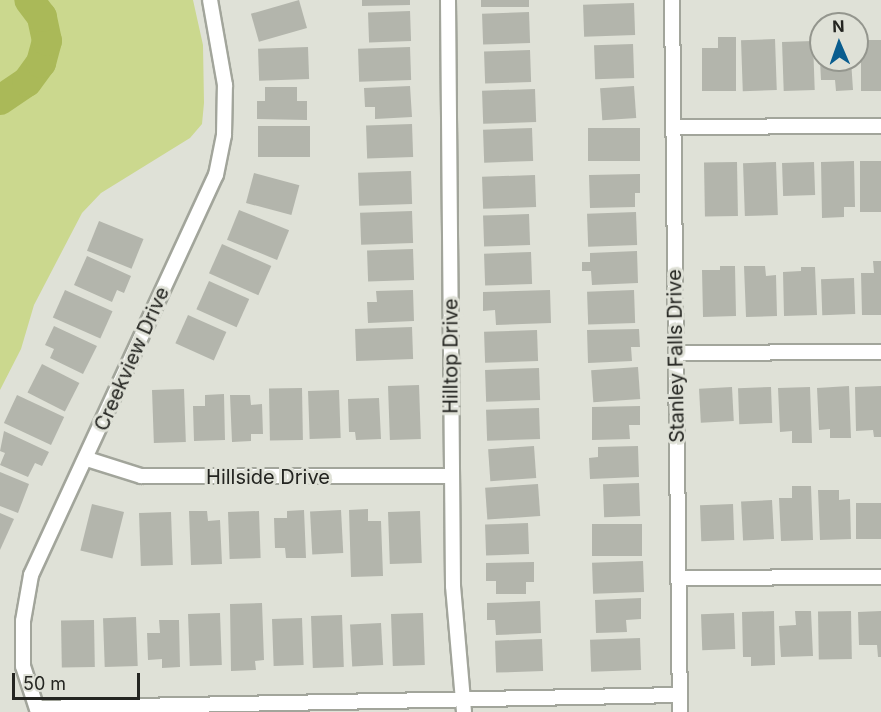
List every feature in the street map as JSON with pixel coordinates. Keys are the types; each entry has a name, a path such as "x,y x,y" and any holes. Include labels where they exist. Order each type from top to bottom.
{"street":[{"name":"Creekview Drive","path":"37,710 23,666 23,621 31,575 87,459 216,175 224,135 225,85 210,0"},
{"name":"Hilltop Drive","path":"448,0 453,586 464,705"},
{"name":"Stanley Falls Drive","path":"672,0 680,712"},
{"path":"673,127 881,126"},
{"path":"676,353 881,352"},
{"name":"Hillside Drive","path":"87,459 141,476 452,476"},
{"path":"678,578 881,578"},
{"path":"37,710 464,705 680,695"}],"green space":[{"path":"0,0 193,0 203,45 204,103 202,124 190,138 101,193 82,213 34,305 21,349 0,390"}],"building":[{"path":"299,0 307,28 259,42 251,14"},
{"path":"362,0 410,0 410,5 362,6"},
{"path":"481,0 529,0 529,7 481,7"},
{"path":"634,3 635,35 584,37 583,5"},
{"path":"410,11 411,41 369,42 368,12"},
{"path":"529,12 530,43 483,45 482,14"},
{"path":"718,37 736,37 736,91 702,91 702,48 718,48"},
{"path":"775,39 777,90 743,91 741,40"},
{"path":"869,40 881,40 881,91 861,91 861,72 869,72"},
{"path":"809,41 809,72 814,72 815,90 784,91 782,42"},
{"path":"633,44 634,78 595,79 594,45"},
{"path":"308,47 309,79 259,81 258,49"},
{"path":"410,47 411,80 359,82 358,49"},
{"path":"530,50 531,82 485,84 484,52"},
{"path":"821,72 852,72 853,90 836,91 835,80 821,80"},
{"path":"410,86 412,117 375,119 375,107 365,107 364,88"},
{"path":"634,86 636,118 602,120 600,88"},
{"path":"265,87 297,87 297,101 307,101 307,120 257,119 257,101 265,101"},
{"path":"535,89 536,122 483,124 482,91"},
{"path":"412,124 413,157 367,159 366,126"},
{"path":"258,126 310,126 310,157 258,157"},
{"path":"532,128 533,161 484,163 483,130"},
{"path":"588,128 640,128 640,161 588,161"},
{"path":"854,161 855,207 844,207 844,217 822,218 821,162"},
{"path":"860,161 881,161 881,212 860,212"},
{"path":"737,162 738,216 705,217 704,163"},
{"path":"776,162 778,215 745,216 743,163"},
{"path":"814,162 815,195 783,196 782,163"},
{"path":"411,171 412,204 359,206 358,173"},
{"path":"254,173 299,185 291,215 246,203"},
{"path":"640,174 640,193 635,193 635,207 590,208 589,175"},
{"path":"535,175 536,207 483,209 482,177"},
{"path":"239,210 289,230 277,260 227,240"},
{"path":"412,211 413,243 361,245 360,213"},
{"path":"636,212 637,245 588,247 587,214"},
{"path":"529,214 530,245 484,247 483,216"},
{"path":"99,221 144,239 132,269 87,251"},
{"path":"222,244 271,266 258,295 209,273"},
{"path":"413,249 414,280 368,282 367,251"},
{"path":"637,251 638,283 592,285 591,271 582,271 582,262 590,262 590,253"},
{"path":"531,252 532,284 485,286 484,254"},
{"path":"87,256 131,276 124,293 117,290 112,302 74,285"},
{"path":"873,261 881,261 881,315 862,315 861,273 874,273"},
{"path":"720,266 735,266 736,316 703,317 702,270 720,270"},
{"path":"744,266 765,266 766,276 776,275 777,316 746,317"},
{"path":"801,267 815,267 817,315 784,316 783,272 801,271"},
{"path":"854,278 855,314 822,315 821,279"},
{"path":"209,281 249,299 237,327 196,309"},
{"path":"65,290 113,311 100,339 53,317"},
{"path":"413,290 414,321 368,323 367,302 377,302 376,291"},
{"path":"550,290 551,323 496,325 495,310 483,311 483,292"},
{"path":"634,290 635,323 588,325 587,292"},
{"path":"188,315 226,332 214,360 175,343"},
{"path":"54,326 97,346 83,374 50,358 54,349 45,345"},
{"path":"412,327 413,359 356,361 355,329"},
{"path":"639,329 640,347 631,347 632,361 588,363 587,330"},
{"path":"537,330 538,361 485,363 484,332"},
{"path":"42,364 79,383 65,412 27,393"},
{"path":"638,367 640,399 593,402 591,370"},
{"path":"539,368 540,400 486,402 485,370"},
{"path":"419,385 421,439 390,440 388,386"},
{"path":"849,386 851,438 830,438 830,429 819,430 817,388"},
{"path":"881,386 881,437 874,437 873,430 856,431 855,387"},
{"path":"732,387 734,421 701,423 699,389"},
{"path":"771,387 772,423 739,424 738,388"},
{"path":"810,387 812,443 792,443 792,431 780,432 778,388"},
{"path":"302,388 303,440 270,441 269,389"},
{"path":"184,389 186,442 154,443 152,390"},
{"path":"339,390 341,438 310,439 308,391"},
{"path":"224,394 225,440 194,441 193,406 205,406 205,395"},
{"path":"17,395 64,417 51,445 4,423"},
{"path":"230,395 250,395 251,405 262,404 263,434 251,434 251,441 232,442"},
{"path":"379,398 381,439 356,440 355,432 349,432 348,399"},
{"path":"640,406 640,425 629,425 630,439 592,440 592,407"},
{"path":"539,408 540,439 487,441 486,410"},
{"path":"4,431 49,452 42,466 35,463 28,477 0,465 5,453 0,451"},
{"path":"534,446 536,478 490,481 488,449"},
{"path":"638,446 639,477 590,479 589,458 598,457 598,447"},
{"path":"0,472 29,484 18,513 0,506"},
{"path":"639,483 640,516 604,517 603,484"},
{"path":"538,484 540,516 487,520 485,488"},
{"path":"792,486 811,486 813,540 781,541 779,498 792,498"},
{"path":"818,490 839,490 839,500 850,499 851,539 820,540"},
{"path":"772,500 774,539 743,541 741,502"},
{"path":"856,503 881,503 881,539 856,539"},
{"path":"92,504 124,512 112,559 80,551"},
{"path":"733,504 734,540 701,541 700,505"},
{"path":"368,509 368,521 381,521 383,576 351,577 349,510"},
{"path":"304,510 306,558 286,558 285,548 275,548 274,518 287,518 287,511"},
{"path":"341,510 343,553 312,555 310,512"},
{"path":"189,511 207,511 208,521 220,520 222,564 191,565"},
{"path":"259,511 261,558 230,559 228,512"},
{"path":"420,511 422,563 390,564 388,512"},
{"path":"171,512 173,565 141,566 139,513"},
{"path":"0,513 14,519 0,550"},
{"path":"528,523 529,554 486,555 485,525"},
{"path":"592,524 642,524 642,556 592,556"},
{"path":"643,561 644,592 593,594 592,563"},
{"path":"534,562 534,582 526,582 526,594 496,594 496,581 486,581 486,563"},
{"path":"641,598 641,619 626,620 627,632 596,633 595,600"},
{"path":"540,601 541,633 496,635 495,620 487,620 487,603"},
{"path":"262,603 264,660 255,661 256,670 231,671 230,604"},
{"path":"774,611 775,665 751,666 751,657 743,657 742,612"},
{"path":"795,611 811,611 813,656 781,657 779,626 796,625"},
{"path":"851,611 852,659 819,660 818,612"},
{"path":"881,611 881,657 878,657 877,645 859,645 858,612"},
{"path":"220,613 222,665 190,666 188,614"},
{"path":"423,613 425,665 393,666 391,614"},
{"path":"734,613 735,649 702,650 701,614"},
{"path":"342,615 344,667 313,668 311,616"},
{"path":"136,617 138,666 105,667 103,618"},
{"path":"302,618 304,665 274,666 272,619"},
{"path":"94,620 95,667 62,668 61,621"},
{"path":"159,620 179,620 180,667 162,668 162,659 148,660 147,633 160,633"},
{"path":"381,623 383,665 352,667 350,625"},
{"path":"640,638 641,670 591,672 590,640"},
{"path":"542,639 543,671 496,673 495,641"}],"waterway":[{"path":"0,100 27,82 41,63 47,41 42,17 29,0"}]}
